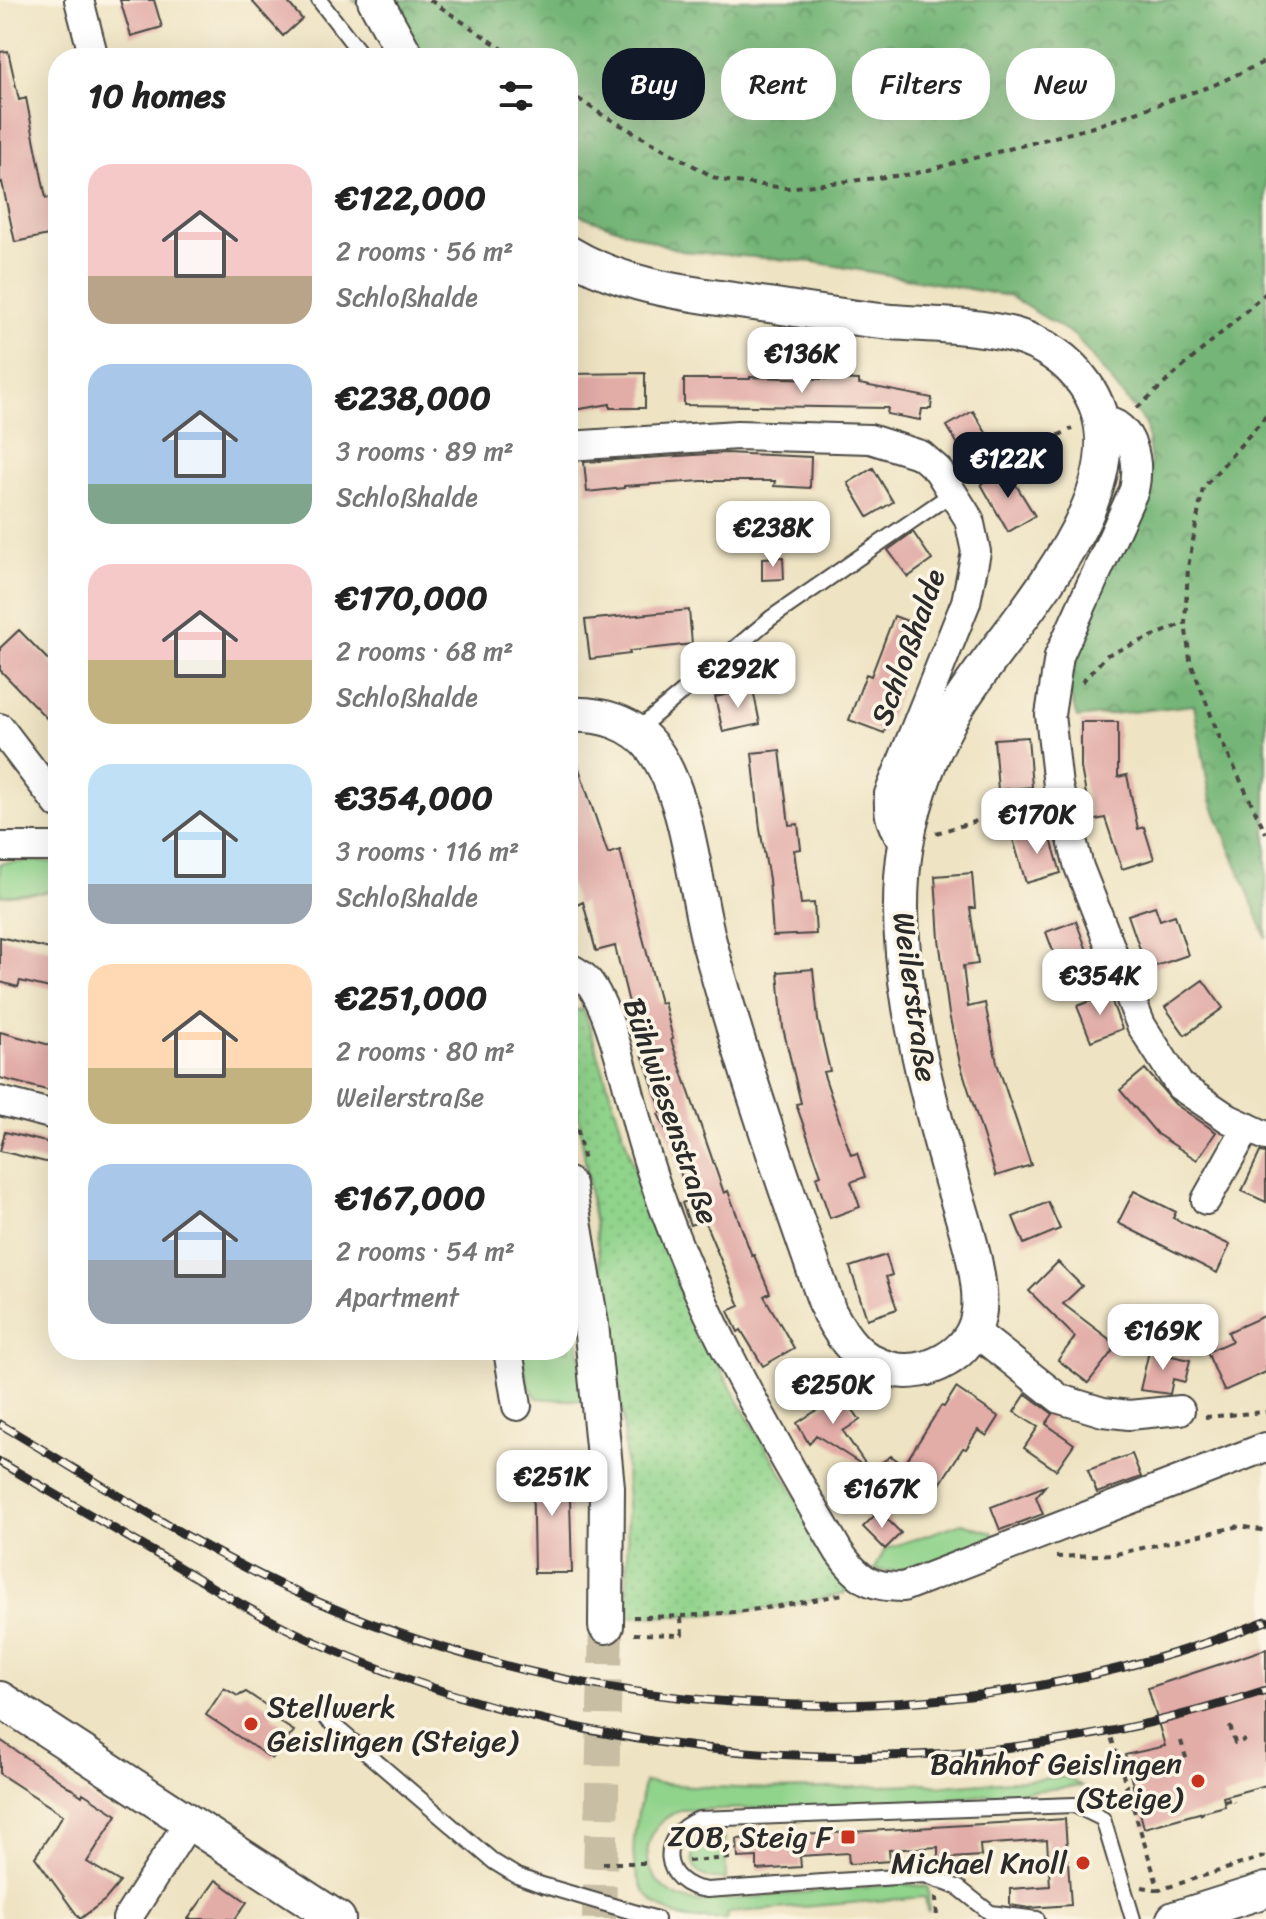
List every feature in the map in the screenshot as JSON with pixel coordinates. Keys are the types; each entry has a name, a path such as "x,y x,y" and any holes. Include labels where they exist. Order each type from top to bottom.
{"street":[{"path":"79,0 91,48"},
{"path":"375,0 401,48"},
{"name":"Weilerstraße","path":"578,258 606,273 647,286 870,320 1014,336 1057,354 1073,369 1088,388 1103,420 1104,457 1094,497 1072,544 958,705 934,750 906,842 902,934 912,1015 926,1087 979,1292 980,1312 974,1331"},
{"path":"1103,420 1119,426 1129,439 1136,457 1137,474 1134,490 1059,656 1050,715 1061,797 1079,867 1141,1025 1180,1086 1257,1132 1206,1200"},
{"name":"Schloßhalde","path":"578,445 737,435 870,439 921,455 938,470 969,519 976,552 966,602 889,794 891,825 906,842"},
{"path":"578,714 611,719 636,731 653,748 667,771 677,799 709,941 772,1150 829,1312 841,1335 871,1363 894,1371 940,1364 961,1350 974,1331 1060,1399 1103,1412 1129,1415 1180,1410"},
{"path":"0,728 48,791"},
{"path":"0,847 48,847"},
{"name":"Bühlwiesenstraße","path":"578,974 587,980 604,1011 652,1176 703,1299 750,1398 839,1552 852,1570 865,1580"},
{"path":"0,1101 48,1113"},
{"path":"578,1245 591,1324 617,1621"},
{"path":"510,1360 517,1406"},
{"path":"865,1580 882,1587 903,1587 1266,1447"},
{"path":"0,1699 338,1919"},
{"path":"127,1919 188,1823"},
{"path":"1174,1919 1266,1890"}],"lane":[{"path":"319,0 356,48"},
{"path":"636,731 771,618 954,492"},
{"path":"323,1716 505,1869 542,1885 657,1919"},
{"path":"1037,1919 994,1916 959,1888 925,1875 695,1889 683,1883 674,1873 669,1850 684,1824 699,1819 1074,1805 1103,1819 1133,1919"}],"path":[{"path":"430,0 501,48"},
{"path":"578,99 719,180 787,188 913,174 1093,127 1214,85 1266,61"},
{"path":"954,492 1029,449 1103,420 1266,293"},
{"path":"1266,416 1203,488 1188,567 1185,623 1190,660 1209,710 1236,774 1266,833"},
{"path":"1076,688 1107,655 1185,623"},
{"path":"906,842 1061,797"},
{"path":"780,1399 829,1366"},
{"path":"1180,1410 1190,1416 1207,1417 1266,1412"},
{"path":"1056,1557 1116,1554 1240,1526 1266,1531"},
{"path":"617,1621 773,1609 844,1594 865,1580"},
{"path":"1230,1726 1235,1743 1245,1740"},
{"path":"1108,1727 1159,1890 1266,1856"},
{"path":"1181,1741 1187,1761"},
{"path":"1224,1801 1233,1799 1234,1802"},
{"path":"710,1859 731,1858 731,1846 737,1849"},
{"path":"603,1863 662,1862"}],"green space":[{"path":"353,0 1266,0 1266,938 1211,801 1194,705 1077,718 1067,684 1094,600 1131,519 1151,464 1146,424 1075,336 1009,296 813,262 681,251 578,215 578,48 420,48"},
{"path":"48,862 48,892 0,896 0,863"},
{"path":"578,1010 584,1010 636,1174 685,1304 744,1411 849,1584 844,1594 737,1612 628,1617 623,1417 578,1110"},
{"path":"578,1340 586,1401 537,1398 529,1385 523,1360 578,1360"},
{"path":"962,1523 992,1532 995,1538 920,1567 889,1571 875,1569 885,1549"},
{"path":"1065,1777 1082,1786 885,1805 680,1810 664,1820 653,1833 648,1847 648,1862 664,1888 679,1897 698,1902 904,1884 928,1887 929,1911 925,1897 728,1913 727,1919 686,1918 656,1904 645,1892 634,1863 635,1830 644,1782 785,1789 926,1783 944,1786"},
{"path":"711,1837 725,1838 726,1879 703,1876 695,1867 695,1845"}],"building":[{"path":"120,0 154,0 162,27 131,36"},
{"path":"251,0 286,0 302,19 283,36"},
{"path":"8,51 19,100 26,98 48,198 48,235 15,242 0,183 0,52"},
{"path":"645,373 645,408 610,408 610,404 578,409 578,374"},
{"path":"684,379 859,380 859,384 932,398 931,409 922,409 920,420 887,414 888,408 684,405"},
{"path":"973,411 992,443 966,458 947,426"},
{"path":"725,453 811,457 810,488 774,486 775,481 702,481 624,486 587,492 584,462"},
{"path":"1005,467 1035,516 1008,532 981,484"},
{"path":"873,468 893,502 868,517 848,483"},
{"path":"913,532 932,560 908,577 888,550"},
{"path":"783,557 784,579 762,580 762,558"},
{"path":"689,610 692,644 590,659 585,620"},
{"path":"894,616 918,625 895,685 901,687 884,733 849,720 866,674 871,676"},
{"path":"19,630 48,660 48,720 0,670 0,648"},
{"path":"753,689 760,724 723,732 715,697"},
{"path":"1081,722 1118,722 1118,777 1127,775 1138,829 1144,827 1154,859 1122,869 1105,818 1091,821 1081,768"},
{"path":"1028,737 1032,787 998,790 994,739"},
{"path":"780,750 789,825 798,824 801,849 794,850 801,904 814,903 816,934 773,936 769,879 752,753"},
{"path":"578,766 608,854 620,850 660,1003 664,1002 671,1040 724,1193 728,1191 752,1256 770,1293 764,1296 794,1348 763,1366 741,1330 738,1332 728,1311 740,1306 704,1220 690,1225 682,1203 689,1200 668,1134 658,1114 662,1112 642,1054 649,1052 637,1006 630,1007 615,946 596,951 583,902 578,904"},
{"path":"1048,829 1061,873 1026,883 1013,839"},
{"path":"972,873 975,908 970,908 978,964 963,966 968,1007 985,1003 997,1063 1031,1165 996,1176 960,1063 949,1014 939,939 935,876"},
{"path":"1155,906 1160,920 1175,915 1188,955 1147,969 1128,915"},
{"path":"1076,921 1089,956 1059,967 1046,932"},
{"path":"0,937 48,949 48,988 20,981 18,987 0,982"},
{"path":"813,969 818,1020 830,1071 823,1072 851,1155 857,1153 865,1177 851,1182 860,1207 830,1218 816,1177 821,1175 796,1104 801,1103 783,1028 778,972"},
{"path":"1203,980 1223,1008 1185,1035 1165,1007"},
{"path":"1109,994 1122,1029 1091,1041 1077,1006"},
{"path":"0,1032 48,1044 48,1090 0,1078"},
{"path":"1145,1069 1175,1104 1216,1132 1197,1160 1157,1134 1120,1090"},
{"path":"5,1132 48,1143 48,1163 0,1151"},
{"path":"1260,1152 1266,1153 1266,1202 1242,1191"},
{"path":"1134,1191 1176,1212 1173,1218 1230,1245 1217,1273 1118,1223"},
{"path":"1048,1202 1060,1229 1024,1244 1013,1217"},
{"path":"886,1255 892,1275 886,1277 897,1309 867,1319 850,1267"},
{"path":"1058,1262 1082,1286 1063,1304 1117,1345 1088,1383 1058,1360 1075,1337 1029,1291"},
{"path":"1266,1315 1266,1372 1224,1391 1207,1352 1232,1341 1228,1332"},
{"path":"1149,1351 1190,1360 1185,1382 1173,1379 1170,1394 1140,1390"},
{"path":"956,1388 999,1417 987,1436 978,1430 966,1449 963,1448 926,1506 878,1475 878,1465 891,1456 904,1465"},
{"path":"842,1394 860,1420 843,1431 869,1469 816,1435 809,1444 797,1423"},
{"path":"1026,1394 1053,1414 1046,1424 1074,1444 1056,1470 1024,1448 1038,1427 1014,1412"},
{"path":"1132,1454 1141,1477 1097,1493 1088,1470"},
{"path":"569,1462 572,1573 534,1573 532,1463"},
{"path":"1045,1486 1036,1497 1043,1514 1000,1530 991,1507"},
{"path":"879,1511 901,1533 885,1549 863,1527"},
{"path":"1266,1649 1266,1785 1223,1797 1225,1806 1144,1828 1125,1755 1165,1746 1148,1688"},
{"name":"Stellwerk Geislingen (Steige)","path":"224,1688 238,1696 246,1692 270,1708 272,1717 294,1731 272,1759 206,1715"},
{"path":"0,1740 82,1796 83,1793 117,1815 87,1862 120,1882 105,1900 80,1919 35,1857 63,1815 0,1774"},
{"path":"1065,1819 1071,1905 1029,1908 1010,1905 1010,1889 1050,1886 1047,1840 980,1845 981,1856 938,1859 938,1847 889,1850 890,1861 849,1864 848,1853 800,1856 801,1867 757,1870 757,1857 738,1858 737,1839"},
{"path":"216,1880 247,1902 235,1919 188,1919"}],"tunnel":[{"path":"599,1919 606,1626"}],"railway":[{"path":"0,1424 195,1540 316,1601 430,1644 548,1676 668,1696 789,1705 910,1702 1031,1687 1150,1660 1266,1621"},
{"path":"0,1462 234,1600 309,1639 423,1685 541,1719 661,1742 783,1754 905,1755 1027,1745 1147,1723 1266,1690"}],"place":[{"name":"Stellwerk Geislingen (Steige)","path":"251,1724"},
{"name":"Bahnhof Geislingen (Steige)","path":"1198,1781"},
{"name":"ZOB, Steig F","path":"848,1837"},
{"name":"Michael Knoll","path":"1083,1863"}]}
